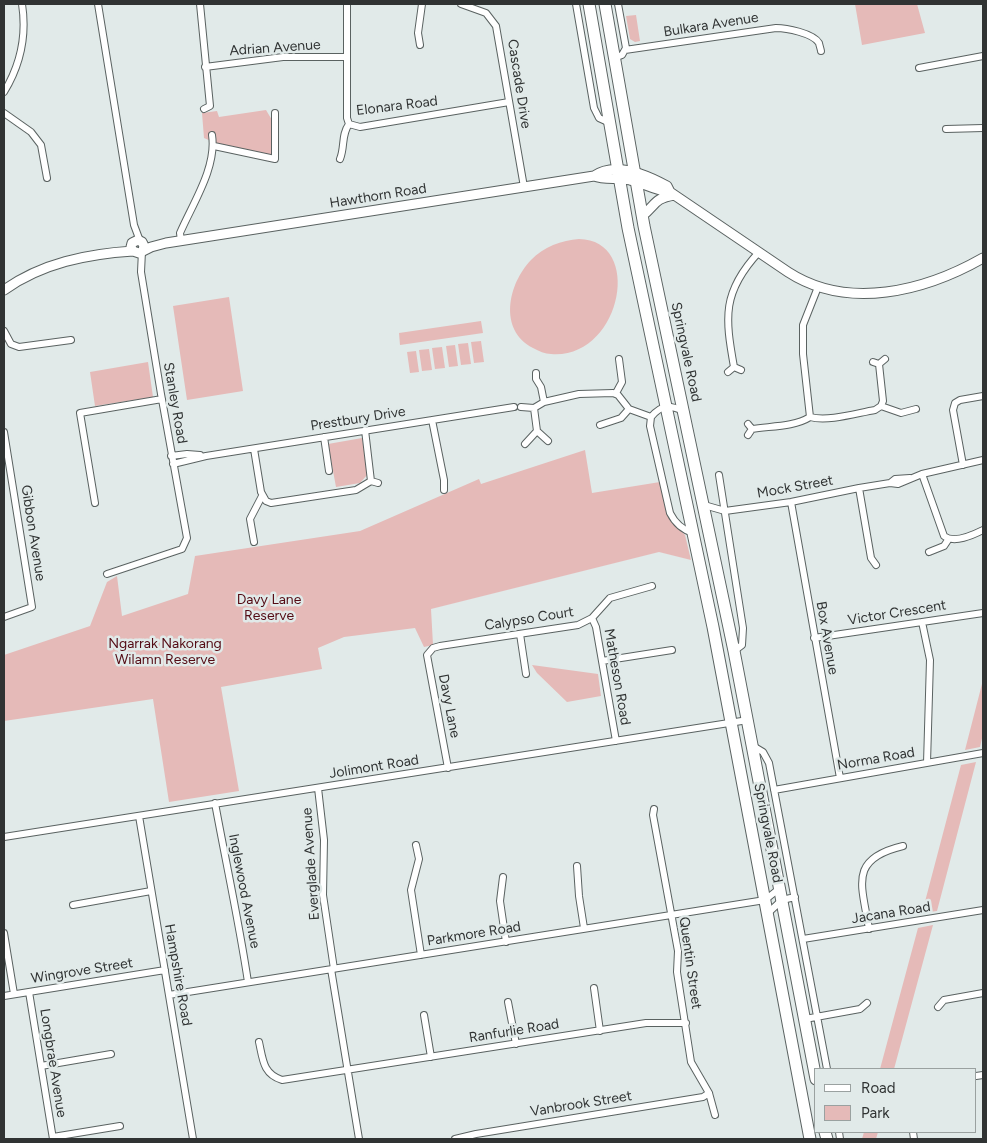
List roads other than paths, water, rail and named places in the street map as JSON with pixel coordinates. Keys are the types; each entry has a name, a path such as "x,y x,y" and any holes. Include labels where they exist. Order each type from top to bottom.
{"highway":[{"name":"Springvale Road","path":"589,4 632,249 732,723 810,1139"},
{"name":"Springvale Road","path":"605,4 642,216 748,720 814,1069"}],"main road":[{"name":"Hawthorn Road","path":"5,287 49,267 75,258 137,246 181,241 594,176 600,178 619,174 661,182 667,186 672,194 794,276 818,287 835,292 853,294 889,291 933,280 983,258"},
{"path":"642,216 657,200 672,194"}],"street":[{"path":"4,92 13,77 23,46 22,4"},
{"name":"Stanley Road","path":"98,4 162,399 187,538 182,549 107,574"},
{"path":"200,4 210,106 204,109"},
{"name":"Elonara Road","path":"347,4 346,118 349,124 360,127 509,102"},
{"path":"420,45 418,33 422,4"},
{"name":"Cascade Drive","path":"462,4 486,13 496,26 524,187"},
{"path":"576,4 594,108 599,118 610,124"},
{"path":"614,58 620,56 625,50 618,4"},
{"name":"Bulkara Avenue","path":"625,50 783,28 809,36 819,43 821,51"},
{"path":"919,68 983,56"},
{"name":"Adrian Avenue","path":"206,67 284,57 346,57"},
{"path":"4,113 32,132 41,146 47,178"},
{"path":"275,113 276,166"},
{"path":"340,160 343,151 344,132 349,124"},
{"path":"946,130 983,128"},
{"path":"181,241 180,233 210,166 214,146 212,135"},
{"path":"214,146 275,159"},
{"path":"734,367 727,323 729,302 736,281 759,252"},
{"path":"810,417 803,354 803,325 818,287"},
{"path":"4,331 11,344 19,347 71,340"},
{"path":"616,394 622,382 619,359"},
{"path":"749,429 795,423 810,417 817,419 831,418 875,410 881,406 883,401 876,363 884,359"},
{"path":"734,367 741,370"},
{"path":"728,372 734,367"},
{"path":"536,373 536,379 540,385 544,402"},
{"path":"548,442 538,431 534,408 544,402 586,393 616,394 629,409 651,417"},
{"path":"963,466 953,410 955,403 960,400 983,396"},
{"path":"95,503 80,413 162,399"},
{"path":"881,406 901,413 916,409"},
{"name":"Prestbury Drive","path":"173,464 206,456 364,430 518,407 534,408"},
{"path":"684,411 672,407 658,410 651,417 650,426 670,513 676,523 686,531 693,533"},
{"path":"600,424 621,418 629,409"},
{"path":"432,420 444,480 444,490"},
{"path":"262,496 272,503 356,490 374,482 364,430"},
{"path":"525,444 538,431"},
{"name":"Gibbon Avenue","path":"4,432 32,607 4,617"},
{"path":"324,437 329,471"},
{"path":"254,449 262,496 250,520 254,542"},
{"name":"Prestbury Drive","path":"172,456 187,454 206,456"},
{"name":"Mock Street","path":"704,505 725,512 790,502 890,483 895,479 910,478 983,460"},
{"path":"922,474 944,536 948,540"},
{"path":"719,475 743,628 742,644 734,651"},
{"path":"859,488 871,558 876,565"},
{"name":"Box Avenue","path":"790,502 840,778"},
{"path":"929,552 944,546 948,540 957,539 983,530"},
{"name":"Calypso Court","path":"431,651 440,646 578,625 592,618 610,598 652,586"},
{"name":"Victor Crescent","path":"814,638 983,612"},
{"name":"Matheson Road","path":"592,618 596,627 616,741"},
{"path":"922,622 930,660 927,763"},
{"path":"520,634 526,674"},
{"path":"602,661 672,650"},
{"name":"Davy Lane","path":"431,651 427,655 448,768"},
{"name":"Jolimont Road","path":"4,837 748,720"},
{"name":"Springvale Road","path":"753,746 761,750 767,758 827,1068"},
{"name":"Norma Road","path":"774,790 983,753"},
{"name":"Everglade Avenue","path":"318,788 324,840 323,895 332,969 358,1139"},
{"name":"Inglewood Avenue","path":"215,803 226,869 238,917 248,982"},
{"name":"Quentin Street","path":"654,809 653,815 678,952 677,972 691,1062 709,1093 715,1115"},
{"name":"Hampshire Road","path":"139,816 193,1139"},
{"path":"416,845 419,859 411,890 421,955"},
{"path":"870,929 861,882 864,870 870,860 879,854 903,846"},
{"path":"577,866 584,928"},
{"path":"503,877 500,901 506,942"},
{"path":"73,905 151,891"},
{"path":"768,913 781,894"},
{"path":"766,900 781,894 794,897"},
{"name":"Parkmore Road","path":"169,995 766,900"},
{"name":"Jacana Road","path":"803,940 983,910"},
{"path":"4,933 14,994"},
{"name":"Wingrove Street","path":"4,996 165,970"},
{"path":"594,988 600,1031"},
{"name":"Longbrae Avenue","path":"29,992 53,1138"},
{"path":"938,1007 944,1000 983,993"},
{"path":"508,1002 516,1044"},
{"path":"804,1019 860,1009 867,1003"},
{"path":"424,1015 431,1057"},
{"name":"Ranfurlie Road","path":"259,1042 268,1073 282,1080 646,1023 686,1022"},
{"path":"41,1066 111,1054"},
{"name":"Vanbrook Street","path":"455,1139 485,1132 703,1097 709,1093"},
{"path":"53,1138 120,1126"}],"park label":[{"name":"Davy Lane Reserve","path":"269,608"},
{"name":"Ngarrak Nakorang Wilamn Reserve","path":"165,652"}]}
